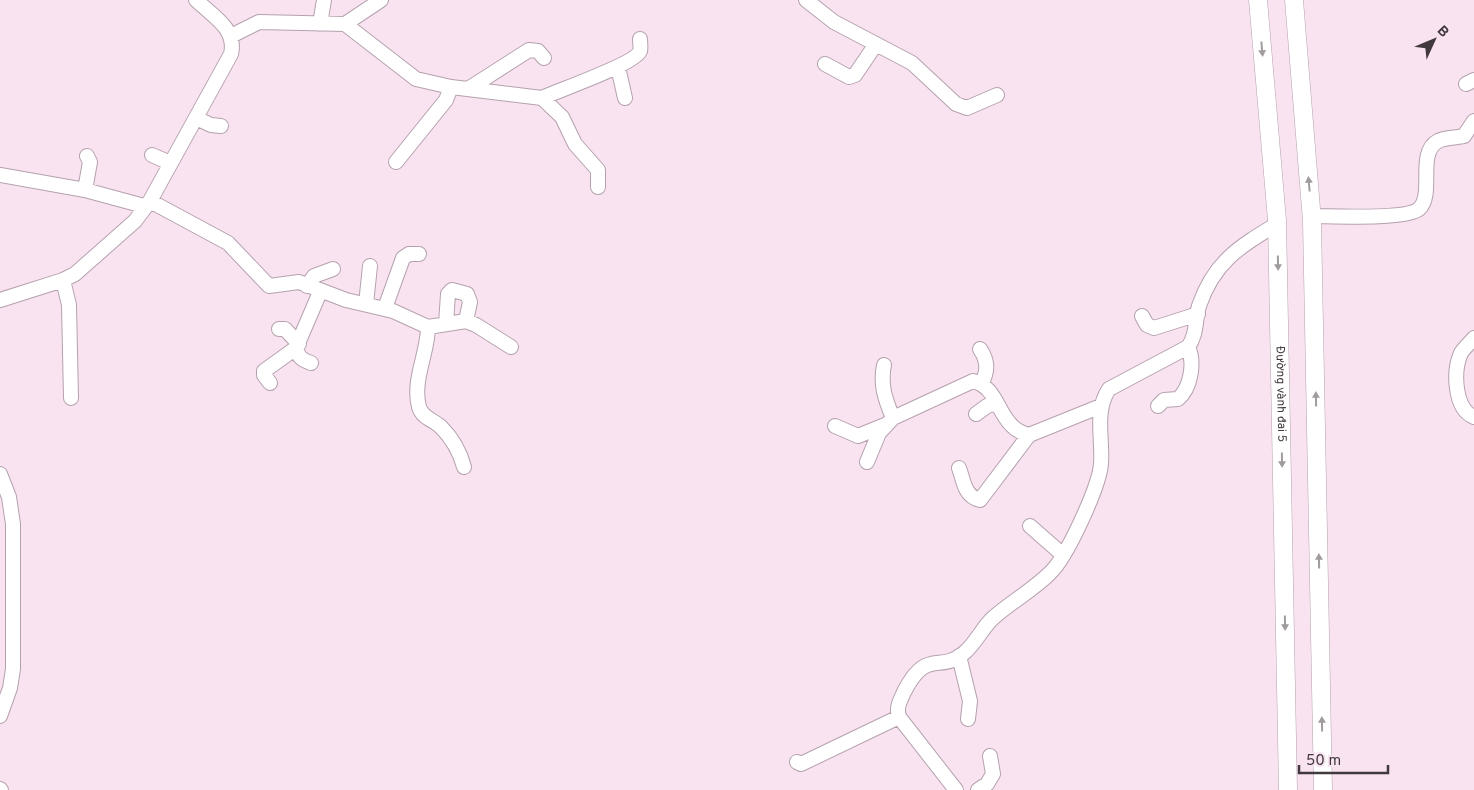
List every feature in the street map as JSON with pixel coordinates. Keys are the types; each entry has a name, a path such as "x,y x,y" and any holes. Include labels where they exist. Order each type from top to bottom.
{"main road":[{"name":"Đường vành đai 5","path":"1258,0 1277,224 1288,790"},
{"path":"1294,0 1312,216 1323,790"}],"street":[{"path":"320,24 324,0"},
{"path":"231,36 260,22 345,24 381,0"},
{"path":"806,0 834,22 912,63 956,104 967,108 997,95"},
{"path":"0,300 63,280 85,266 128,227 147,203 196,118 230,54 233,44 231,36 201,2"},
{"path":"345,24 404,72 416,79 451,87 542,98 618,67 634,58 640,50 640,39"},
{"path":"826,64 849,78 855,75 876,44"},
{"path":"468,89 530,50 538,51 544,58"},
{"path":"618,67 625,98"},
{"path":"396,162 446,100 451,87"},
{"path":"542,98 562,117 576,144 598,170 598,187"},
{"path":"196,118 221,126"},
{"path":"1312,216 1354,217 1410,213 1419,208 1424,201 1428,152 1432,144 1440,139 1464,136 1470,131 1474,121"},
{"path":"152,155 170,163"},
{"path":"85,190 90,162 87,156"},
{"path":"0,175 147,203 228,242 269,286 276,287 290,282 307,286 346,300 385,308 428,327 466,321 487,331 511,347"},
{"path":"956,790 899,717 898,703 912,676 929,663 959,656 970,647 995,616 1042,582 1063,555 1098,479 1101,464 1101,406 1109,389 1188,347 1194,334 1204,291 1224,260 1236,249 1277,224"},
{"path":"385,308 402,258 409,254 420,254"},
{"path":"366,304 370,266"},
{"path":"307,286 314,276 333,269"},
{"path":"63,280 69,305 71,398"},
{"path":"446,324 448,294 452,290 467,294 470,302 466,321"},
{"path":"311,363 303,360 297,354 297,346 320,292"},
{"path":"1142,316 1147,325 1154,328 1198,314"},
{"path":"428,327 428,338 419,370 418,405 422,414 440,426 456,446 464,467"},
{"path":"279,328 285,329 297,346"},
{"path":"1474,338 1461,354 1456,388 1465,411 1474,417"},
{"path":"270,383 264,375 264,371 297,346"},
{"path":"1158,406 1164,400 1178,399 1187,388 1193,361 1188,347"},
{"path":"980,348 986,358 987,372 982,383"},
{"path":"867,462 889,421 881,379 884,365"},
{"path":"835,426 858,436 964,383 973,381 982,383 989,389 1010,426 1019,432 1029,435"},
{"path":"976,414 987,406 996,403"},
{"path":"959,468 966,490 974,498 980,500 1029,435 1101,406"},
{"path":"0,474 8,497 13,524 13,669 10,688 0,716"},
{"path":"1030,526 1063,555"},
{"path":"959,656 970,701 968,719"},
{"path":"797,762 801,764 899,717"},
{"path":"978,790 987,784 993,774 990,756"}]}
